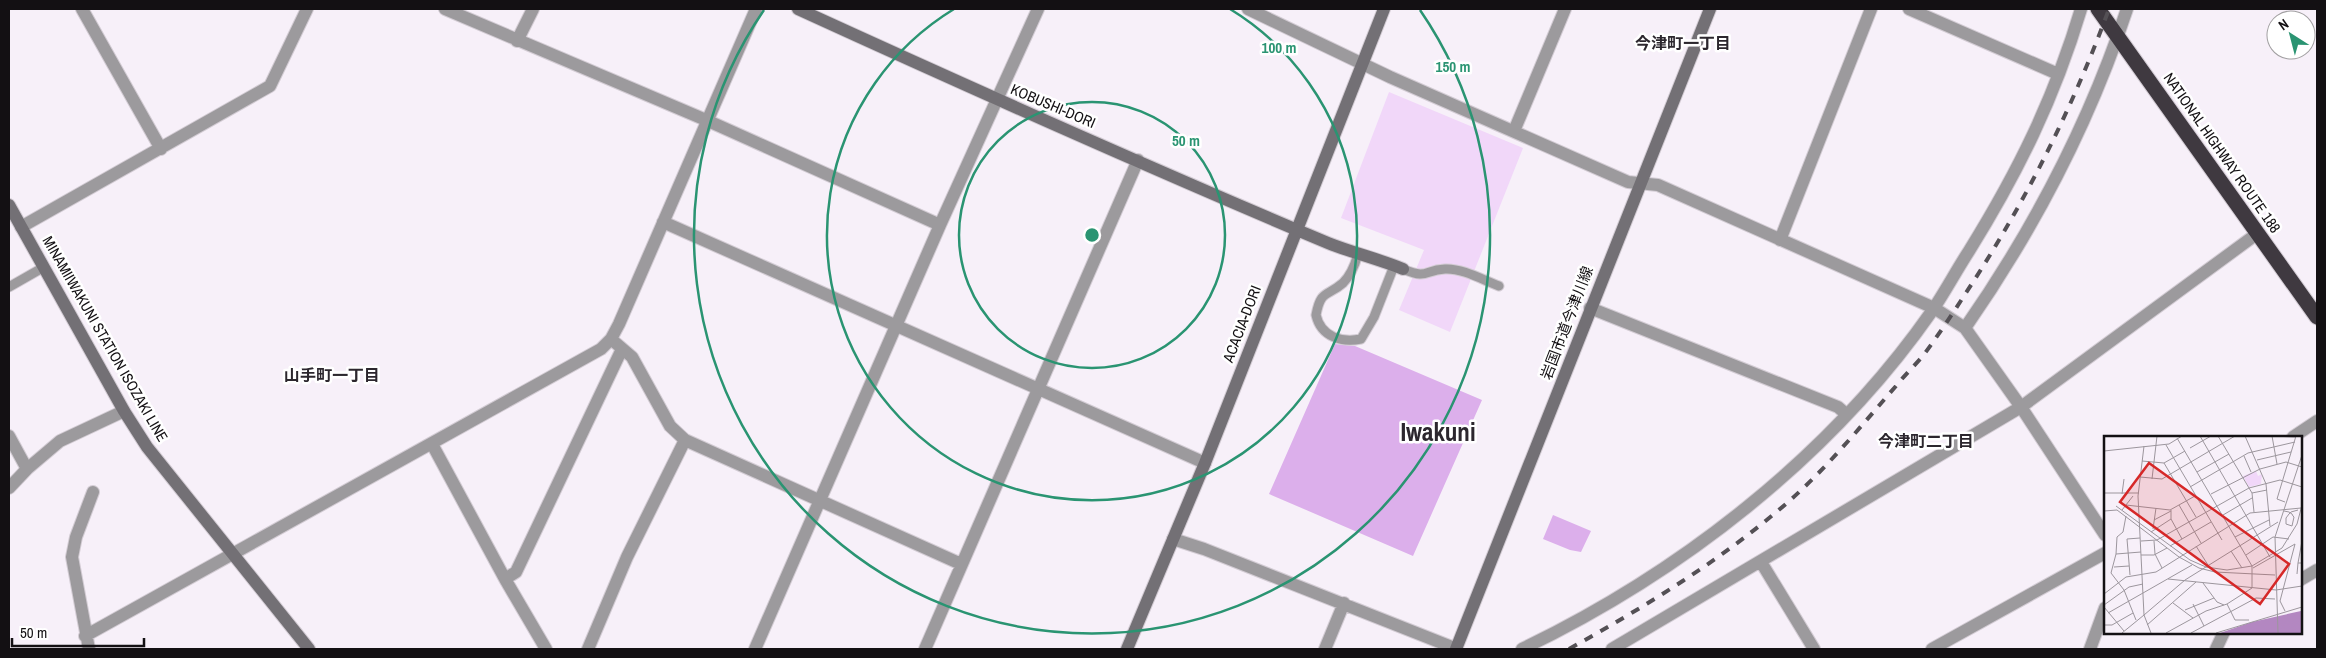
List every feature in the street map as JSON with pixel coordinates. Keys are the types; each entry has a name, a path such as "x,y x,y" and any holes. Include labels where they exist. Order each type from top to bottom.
{"highway":[{"name":"NATIONAL HIGHWAY ROUTE 188","path":"2098,9 2317,317"}],"street":[{"path":"82,9 161,149"},
{"path":"21,227 270,86 307,9"},
{"path":"445,9 706,120 940,225"},
{"path":"517,41 533,9"},
{"path":"85,636 602,349 611,339 756,9"},
{"name":"KOBUSHI-DORI","path":"798,9 997,100 1358,254 1399,268"},
{"path":"756,649 940,225 1038,9"},
{"path":"1248,9 1362,62 1390,78 1628,182 1658,186 1934,308 1965,328 2021,407 2104,533"},
{"name":"ACACIA-DORI","path":"1127,649 1205,463 1384,9"},
{"path":"1514,131 1566,9"},
{"name":"岩国市道今津川線","path":"1456,649 1710,9"},
{"path":"1780,240 1871,9"},
{"path":"1909,9 2058,74"},
{"path":"1522,649 1625,594 1692,550 1755,501 1846,414 1902,350 1934,308 1998,204 2025,154 2045,112 2082,9"},
{"path":"1965,328 2009,263 2050,192 2085,119 2127,9"},
{"path":"925,649 960,564 1038,391 1138,160"},
{"name":"MINAMIIWAKUNI STATION ISOZAKI LINE","path":"9,205 124,411 152,454 309,649"},
{"path":"663,222 898,325 1038,391 1205,463"},
{"path":"1612,649 2021,407 2258,233"},
{"path":"1590,308 1838,406 1846,414"},
{"path":"611,339 632,356 670,426 685,440 960,564"},
{"path":"505,579 516,572 622,349"},
{"path":"9,488 27,469 60,442 124,411"},
{"path":"2294,436 2317,421"},
{"path":"9,436 27,469"},
{"path":"588,649 627,557 685,440"},
{"path":"432,444 505,579 546,649"},
{"path":"89,649 85,636 72,557 76,537 93,492"},
{"path":"1174,539 1344,603 1456,649"},
{"path":"1932,649 2104,554"},
{"path":"1761,562 1814,649"},
{"path":"2301,579 2317,570"},
{"path":"1325,649 1344,603"},
{"path":"2090,649 2104,611"},
{"path":"2216,649 2224,633"}],"lane":[{"path":"1358,254 1353,268 1343,282 1327,291 1321,298 1316,315 1322,329 1346,342 1361,339 1399,268 1418,275 1446,269 1457,270 1499,286"},
{"path":"9,287 44,267"}],"shaded area":[{"path":"1389,92 1523,148 1450,332 1399,310 1424,250 1341,218"}],"building":[{"path":"1335,344 1355,346 1482,400 1413,556 1269,494"},
{"path":"1553,515 1591,531 1581,552 1570,550 1543,539"}],"railway":[{"path":"1569,649 1682,582 1762,524 1802,490 1830,461 1922,357 1975,279 2032,181 2066,114 2109,9"}],"district":[{"name":"今津町一丁目","path":"1683,43"},
{"name":"山手町一丁目","path":"332,375"},
{"name":"Iwakuni","path":"1438,432"},
{"name":"今津町二丁目","path":"1926,441"}]}
